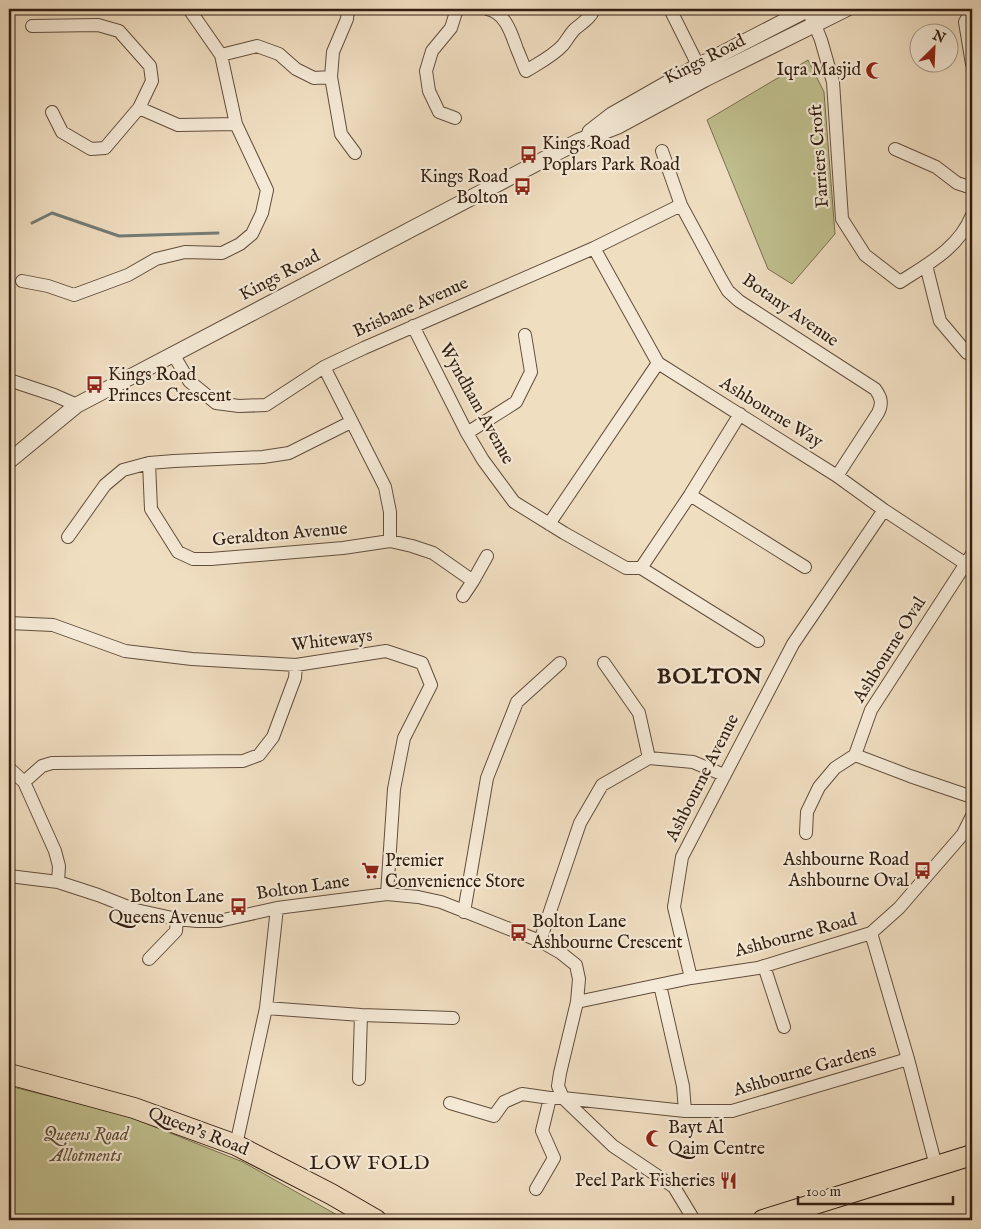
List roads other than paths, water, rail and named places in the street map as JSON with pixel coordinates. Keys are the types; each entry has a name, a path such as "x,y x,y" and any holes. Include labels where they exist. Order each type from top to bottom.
{"main road":[{"name":"Queen's Road","path":"9,1074 134,1108 236,1145 331,1194 376,1220"},
{"path":"762,1220 972,1155"}],"street":[{"path":"22,281 48,286 74,295 128,275 156,259 185,252 222,253 240,244 252,234 262,213 267,190 236,124 220,55 189,9"},
{"path":"348,9 347,19 333,52 331,77 341,134 355,153"},
{"path":"454,118 438,116 429,91 426,71 432,51 451,28 457,9"},
{"path":"488,9 500,14 509,28 526,71 562,46 574,30 588,19 594,12 594,9"},
{"path":"670,9 705,79"},
{"path":"807,9 815,25"},
{"name":"Kings Road","path":"580,141 612,115 698,66 807,9"},
{"name":"Kings Road","path":"9,461 77,405 580,141 618,126 705,79 846,9"},
{"path":"972,10 965,22 972,64"},
{"path":"32,26 98,25 120,31 150,66 152,81 139,108 105,148 92,150 62,132 52,112"},
{"name":"Farriers Croft","path":"815,25 832,82 842,219 865,255 900,282 943,254 954,244 971,222"},
{"path":"220,55 257,46 279,54 296,68 314,78 331,77"},
{"path":"139,108 178,125 236,124"},
{"path":"895,149 936,167 957,183 972,188"},
{"name":"Botany Avenue","path":"662,151 681,205 728,291 739,301 875,389 879,394 882,403 878,413 836,476"},
{"name":"Brisbane Avenue","path":"173,354 189,381 216,403 239,406 266,405 324,367 413,326 594,248 681,205"},
{"name":"Ashbourne Way","path":"594,248 658,363 836,476 884,510 970,562"},
{"path":"926,265 940,321 963,348 968,332"},
{"name":"Wyndham Avenue","path":"413,326 483,460 514,502 626,568 641,568"},
{"path":"467,432 516,402 532,372 525,335"},
{"path":"549,524 658,363"},
{"path":"324,367 385,487 390,512 390,541"},
{"path":"9,380 77,405"},
{"path":"740,414 641,568 758,641"},
{"path":"68,537 105,485 123,470 149,463 263,457 289,453 351,422"},
{"name":"Geraldton Avenue","path":"149,463 150,509 178,552 193,559 344,548 390,541 433,553 473,581"},
{"path":"690,494 805,567"},
{"name":"Ashbourne Avenue","path":"691,978 674,907 682,857 792,644 884,510"},
{"path":"463,596 487,556"},
{"name":"Ashbourne Oval","path":"855,755 870,710 970,562"},
{"name":"Whiteways","path":"9,623 54,625 125,651 192,659 296,665 386,651 422,663 431,685 404,738 394,789 387,894"},
{"path":"604,663 639,713 649,758"},
{"path":"464,912 487,778 490,770 517,702 560,664"},
{"path":"24,782 42,766 52,763 244,761 260,755 272,737 295,678 296,665"},
{"path":"806,833 807,812 819,787 835,768 855,755 972,797"},
{"path":"540,941 580,823 602,785 649,758 692,762 724,774"},
{"path":"9,768 24,782 55,851 59,866 58,882"},
{"name":"Ashbourne Road","path":"577,1002 691,978 764,966 871,933 899,908 957,841 963,834 972,816"},
{"name":"Bolton Lane","path":"9,876 58,882 136,910 197,921 219,921 277,908 387,894 418,897 441,902 540,941 561,953 576,965 580,980 556,1098"},
{"path":"236,1145 266,1008 277,908"},
{"path":"149,959 176,931 178,919"},
{"path":"871,933 908,1059 936,1166"},
{"path":"764,966 784,1027"},
{"path":"660,985 683,1086 685,1111"},
{"path":"266,1008 361,1015 453,1018"},
{"path":"360,1079 361,1015"},
{"name":"Ashbourne Gardens","path":"556,1098 685,1111 732,1111 908,1059"},
{"path":"450,1102 494,1116 504,1102 522,1094 556,1098 613,1146 674,1187 694,1220"},
{"path":"536,1189 554,1158 542,1131 556,1098"}],"waterway":[{"path":"32,223 52,213 119,236 218,233"}],"place":[{"name":"Iqra Masjid","path":"875,70"},
{"name":"Kings Road Poplars Park Road","path":"528,154"},
{"name":"Kings Road Bolton","path":"522,187"},
{"name":"Kings Road Princes Crescent","path":"94,385"},
{"name":"Ashbourne Road Ashbourne Oval","path":"923,870"},
{"name":"Premier Convenience Store","path":"371,871"},
{"name":"Bolton Lane Queens Avenue","path":"238,907"},
{"name":"Bolton Lane Ashbourne Crescent","path":"518,932"},
{"name":"Bayt Al Qaim Centre","path":"654,1138"},
{"name":"Peel Park Fisheries","path":"729,1181"}],"district":[{"name":"BOLTON","path":"710,677"},
{"name":"LOW FOLD","path":"370,1163"}],"park label":[{"name":"Queens Road Allotments","path":"86,1145"}]}
